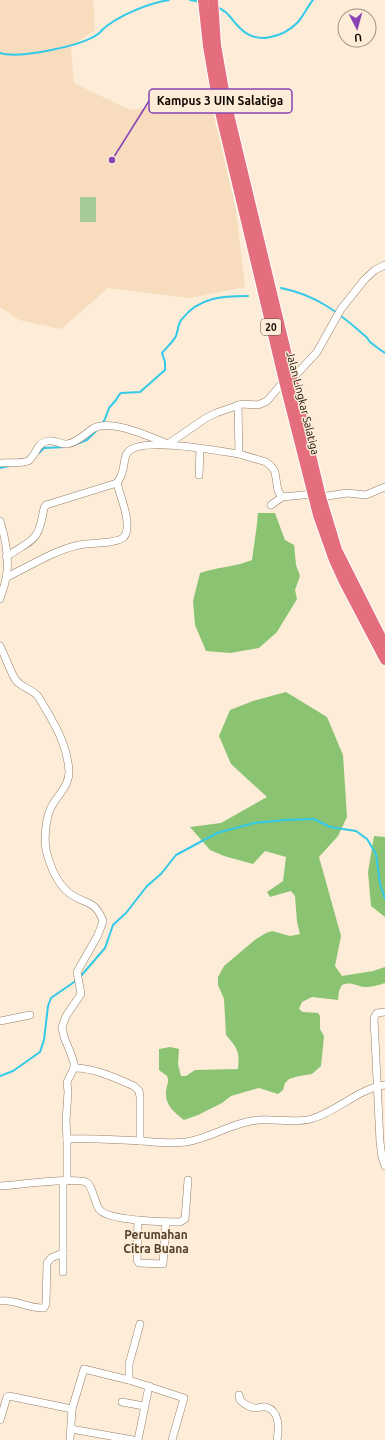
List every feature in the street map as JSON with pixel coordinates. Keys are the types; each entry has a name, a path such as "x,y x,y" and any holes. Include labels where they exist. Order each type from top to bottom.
{"highway":[{"name":"Jalan Lingkar Salatiga","path":"203,0 209,12"},
{"name":"Jalan Lingkar Salatiga","path":"213,0 209,12 212,72 217,99 317,495 323,531 334,560 354,602 385,660"},
{"name":"Jalan Lingkar Salatiga","path":"317,495 337,550 358,594 385,644"}],"street":[{"path":"168,444 206,418 216,413 242,404 263,404 317,352 341,310 365,279 375,270 385,265"},
{"path":"238,405 239,454"},
{"path":"0,463 28,461 39,446 45,442 54,440 68,444 95,428 103,426 137,431 168,444"},
{"path":"7,577 61,550 73,546 123,538 126,527 126,515 117,484 123,472 124,458 132,449 150,445 168,444 239,454 266,462 275,472 278,491 282,497"},
{"path":"199,475 200,449"},
{"path":"6,557 37,536 44,508 47,504 117,484"},
{"path":"271,505 282,497 347,493 366,495 385,487"},
{"path":"0,521 3,548 6,557 7,577 0,599"},
{"path":"0,646 16,680 31,690 40,699 61,737 65,749 69,775 47,817 47,856 54,872 67,891 93,905 99,912 103,922 90,951 78,970 81,996 73,1004 62,1027 64,1037 73,1059 74,1068 67,1082 68,1092 63,1272"},
{"path":"385,1012 377,1013 374,1018 382,1086 380,1142 385,1166"},
{"path":"0,1021 30,1015"},
{"path":"74,1068 87,1069 136,1088 140,1097 140,1142"},
{"path":"67,1139 85,1138 171,1143 190,1141 204,1137 228,1126 258,1120 310,1120 326,1113 354,1097 382,1086"},
{"path":"0,1186 65,1181 84,1182 89,1184 94,1200 102,1212 117,1217 138,1220 180,1222 185,1219 188,1180"},
{"path":"138,1220 137,1260 139,1263 163,1264 166,1222"},
{"path":"0,1301 11,1300 24,1306 44,1308 46,1304 47,1263 51,1258 63,1253"},
{"path":"129,1380 129,1364 140,1324"},
{"path":"70,1440 72,1409 84,1369 129,1380 184,1398 172,1440"},
{"path":"138,1440 149,1386"},
{"path":"239,1395 243,1404 251,1407 265,1406 275,1414 279,1427 277,1440"},
{"path":"0,1420 7,1397 9,1396 72,1409"},
{"path":"122,1402 144,1406"},
{"path":"71,1429 133,1440"}],"shaded area":[{"path":"0,0 93,0 95,30 71,46 74,83 130,110 210,99 236,210 245,287 189,298 108,288 61,329 19,320 0,307"}],"green space":[{"path":"80,197 96,197 96,222 80,222"},
{"path":"258,513 275,513 285,540 294,545 296,565 300,576 295,590 297,599 277,632 259,648 230,653 206,651 195,625 193,601 200,573 252,560"},
{"path":"286,692 327,717 343,755 347,817 338,836 319,857 341,936 335,966 342,976 373,971 385,967 385,983 365,987 345,984 342,985 339,991 338,1000 312,997 302,1002 299,1009 303,1012 318,1013 320,1016 320,1029 324,1036 321,1066 312,1074 289,1079 285,1083 283,1090 278,1094 259,1088 248,1091 231,1096 222,1103 184,1120 174,1111 167,1101 166,1092 168,1078 159,1070 159,1049 170,1047 179,1049 178,1064 181,1076 186,1076 195,1070 238,1069 239,1058 237,1050 226,1035 224,999 218,985 218,977 224,966 256,939 266,933 272,931 290,936 300,934 297,922 295,896 291,891 270,897 267,892 283,881 286,857 265,851 253,864 224,856 210,850 190,827 221,823 267,797 231,764 219,736 230,710 253,701"},
{"path":"374,836 385,837 385,917 371,906 368,872"}],"waterway":[{"path":"0,53 35,53 79,43 99,34 108,25 125,15 143,7 169,0"},
{"path":"190,0 201,2"},
{"path":"216,7 227,13 247,34 262,38 277,35 291,28 299,21 313,0"},
{"path":"281,288 305,295 336,312 385,353"},
{"path":"102,424 109,408 121,393 140,392 165,370 165,362 162,353 175,338 181,321 189,312 196,306 212,299 230,296 248,296"},
{"path":"71,446 87,440 98,429"},
{"path":"39,453 44,448 65,447"},
{"path":"0,468 9,466"},
{"path":"80,977 105,948 113,925 126,913 147,886 161,874 176,855 217,833 254,823 314,819 330,827 356,831 367,839 376,854 380,884 385,899"},
{"path":"0,1076 13,1071 40,1052 44,1040 48,1006 51,998 77,980"}],"place":[{"name":"Kampus 3 UIN Salatiga","path":"112,160"}],"district":[{"name":"Perumahan Citra Buana","path":"156,1241"}]}
